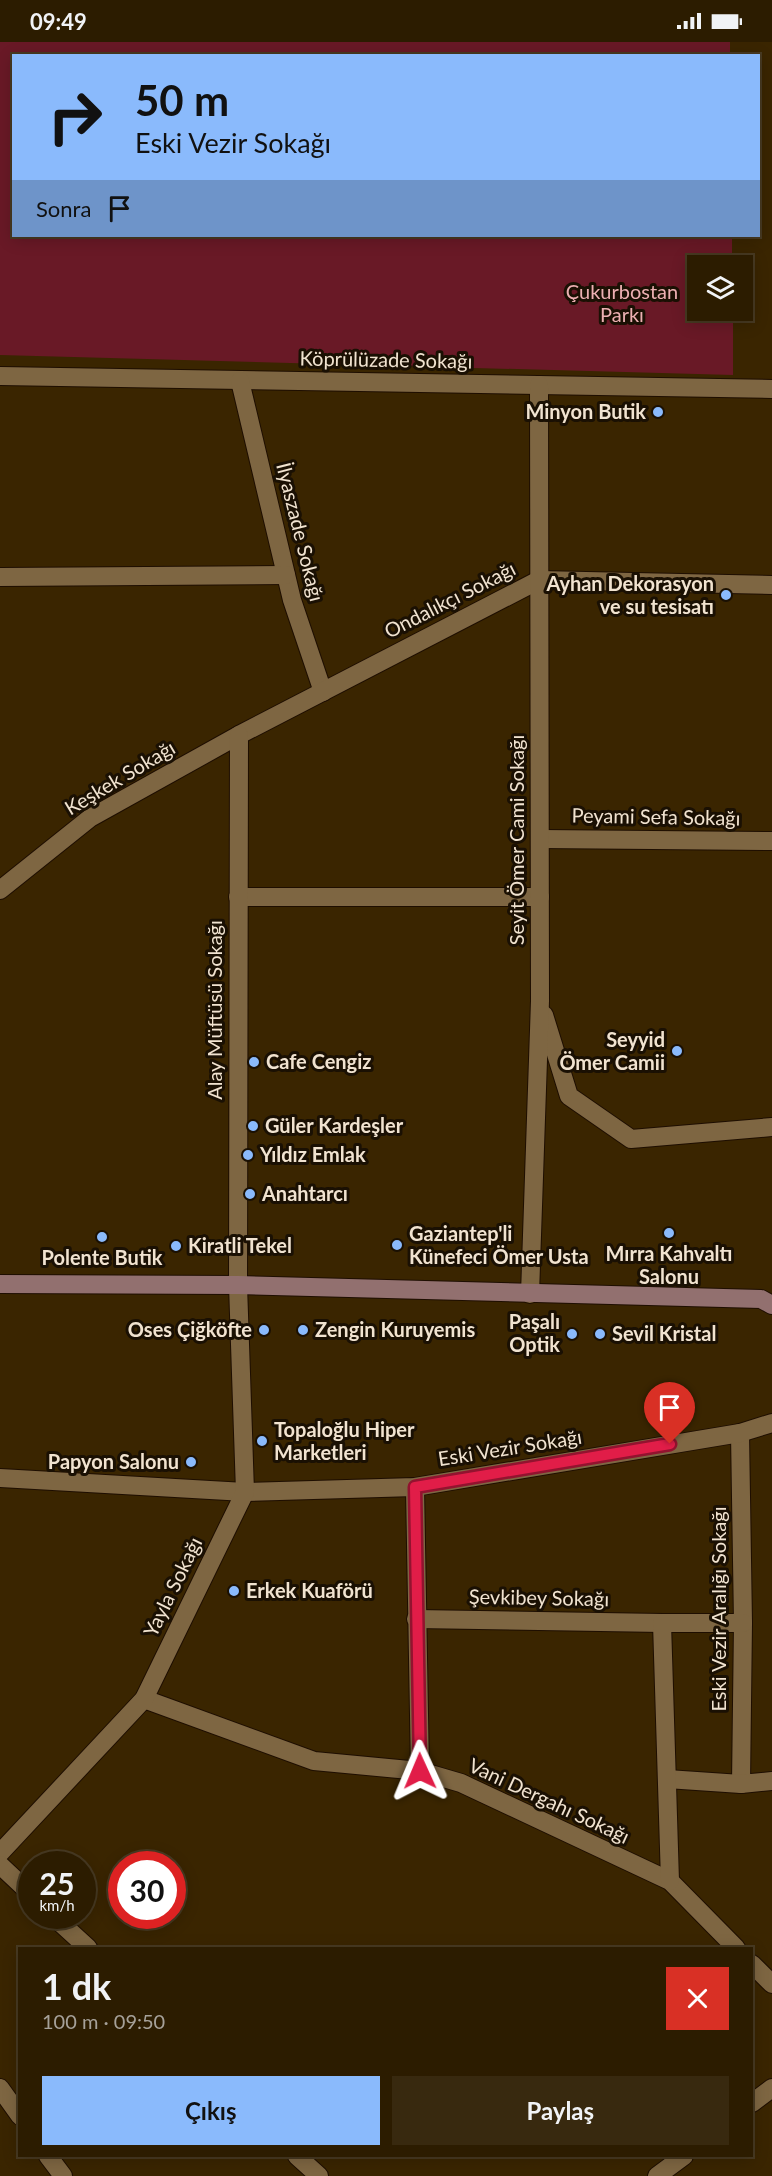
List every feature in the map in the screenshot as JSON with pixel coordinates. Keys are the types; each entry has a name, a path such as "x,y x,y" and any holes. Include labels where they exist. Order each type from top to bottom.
{"street":[{"name":"Köprülüzade Sokağı","path":"0,376 772,389"},
{"name":"İlyaszade Sokağı","path":"240,381 286,575 323,692"},
{"name":"Seyit Ömer Cami Sokağı","path":"530,1294 540,1001 539,385"},
{"path":"0,577 286,575"},
{"name":"Ondalıkçı Sokağı","path":"239,735 539,580 772,585"},
{"name":"Keşkek Sokağı","path":"0,890 90,818 239,735"},
{"name":"Alay Müftüsü Sokağı","path":"238,1285 239,735"},
{"name":"Peyami Sefa Sokağı","path":"540,839 772,841"},
{"path":"238,897 540,897"},
{"path":"540,1001 569,1096 631,1138 772,1126"},
{"path":"0,1284 238,1285 761,1299 772,1305"},
{"name":"Yayla Sokağı","path":"0,1853 144,1699 245,1492 238,1285"},
{"name":"Eski Vezir Sokağı","path":"0,1478 245,1492 415,1487 740,1433 772,1423"},
{"name":"Eski Vezir Aralığı Sokağı","path":"740,1433 743,1623 741,1785"},
{"path":"415,1487 420,1771"},
{"name":"Şevkibey Sokağı","path":"416,1618 743,1623"},
{"path":"662,1623 670,1881"},
{"name":"Vani Dergahı Sokağı","path":"144,1699 314,1761 420,1771 461,1783 670,1881 735,1947"},
{"path":"667,1779 741,1785 772,1781"},
{"path":"0,1865 18,1882"},
{"path":"67,1929 87,1947"},
{"path":"753,1965 772,1984"},
{"path":"0,2088 18,2113"},
{"path":"753,2102 772,2088"},
{"path":"49,2157 63,2176"},
{"path":"298,2157 319,2176"},
{"path":"657,2176 683,2157"}],"green space":[{"name":"Çukurbostan Parkı","path":"0,42 730,42 730,54 12,54 12,237 732,237 732,255 687,255 687,321 733,321 733,375 0,355"}],"place":[{"name":"Minyon Butik","path":"658,412"},
{"name":"Ayhan Dekorasyon ve su tesisatı","path":"726,595"},
{"name":"Seyyid Ömer Camii","path":"677,1051"},
{"name":"Cafe Cengiz","path":"254,1062"},
{"name":"Güler Kardeşler","path":"253,1126"},
{"name":"Yıldız Emlak","path":"248,1155"},
{"name":"Anahtarcı","path":"250,1194"},
{"name":"Mırra Kahvaltı Salonu","path":"669,1233"},
{"name":"Polente Butik","path":"102,1237"},
{"name":"Gaziantep'li Künefeci Ömer Usta","path":"397,1245"},
{"name":"Kiratli Tekel","path":"176,1246"},
{"name":"Oses Çiğköfte","path":"264,1330"},
{"name":"Zengin Kuruyemis","path":"303,1330"},
{"name":"Paşalı Optik","path":"572,1334"},
{"name":"Sevil Kristal","path":"600,1334"},
{"name":"Topaloğlu Hiper Marketleri","path":"262,1441"},
{"name":"Papyon Salonu","path":"191,1462"},
{"name":"Erkek Kuaförü","path":"234,1591"}],"route":[{"path":"420,1771 415,1487 670,1444"}]}
